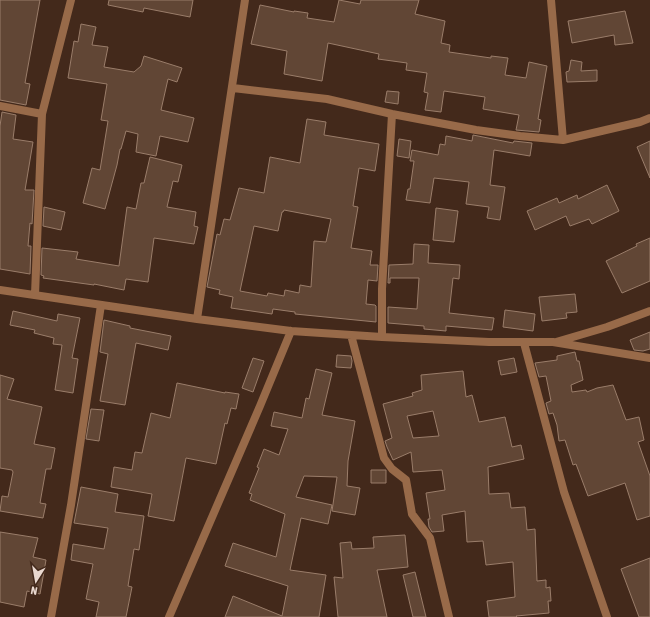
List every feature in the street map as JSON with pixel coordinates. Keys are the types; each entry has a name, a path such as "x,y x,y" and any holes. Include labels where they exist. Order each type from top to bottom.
{"street":[{"path":"35,295 42,114 71,0"},
{"path":"197,319 233,88 245,0"},
{"path":"551,0 563,140"},
{"path":"233,88 327,99 392,114 476,130 563,140 632,124 650,118"},
{"path":"0,106 42,114"},
{"path":"382,337 382,282 392,114"},
{"path":"0,290 290,331 382,337 524,343 553,342 650,358"},
{"path":"51,617 71,505 101,305"},
{"path":"553,342 608,327 650,311"},
{"path":"169,617 260,406 290,331"},
{"path":"351,335 384,458 392,469 406,480 412,514 430,538 449,617"},
{"path":"524,343 564,492 608,617"}],"building":[{"path":"0,0 40,0 25,83 30,84 26,105 0,100"},
{"path":"109,0 193,0 190,17 144,8 143,12 108,5"},
{"path":"339,0 360,4 361,0 419,0 415,14 445,21 441,43 450,45 449,52 491,58 491,56 508,58 505,75 526,78 529,62 547,66 538,119 541,120 539,132 516,130 519,115 483,109 485,97 444,91 441,112 425,110 428,93 424,92 427,73 406,70 407,63 378,59 379,54 328,43 322,81 284,74 287,51 251,44 260,5 294,12 308,13 307,18 334,22"},
{"path":"625,11 633,43 615,45 614,35 572,43 568,21"},
{"path":"81,24 96,27 92,45 108,47 104,67 134,72 141,66 144,56 182,68 177,82 168,79 161,110 194,118 188,142 160,136 156,156 136,152 138,134 126,131 105,209 83,203 92,168 100,170 108,121 101,120 107,84 68,78 74,41 78,42"},
{"path":"571,60 582,62 581,71 597,70 597,81 567,82 566,72 569,71"},
{"path":"387,91 399,92 398,104 385,102"},
{"path":"2,112 16,115 13,139 33,142 25,190 34,190 32,224 30,223 28,246 31,246 30,274 0,269 0,126"},
{"path":"307,119 326,122 324,135 379,144 375,171 359,168 353,206 358,207 351,248 372,251 370,265 378,265 377,281 368,280 366,304 376,306 376,322 295,314 295,312 273,309 272,314 231,308 233,297 219,294 220,290 207,287 217,234 220,235 224,219 230,220 239,188 264,193 270,157 300,163","holes":["284,210 331,219 326,242 314,241 311,287 300,285 299,293 285,290 284,296 268,293 267,296 240,291 254,226 278,231 282,212"]},
{"path":"473,135 513,143 514,141 532,143 530,156 494,150 490,185 505,187 500,220 487,218 489,207 466,204 469,182 434,178 430,203 406,200 408,189 410,189 414,161 410,161 412,150 438,155 440,144 445,145 446,136 472,141"},
{"path":"399,139 411,141 409,158 397,156"},
{"path":"650,141 650,178 637,147"},
{"path":"150,157 182,165 178,182 173,181 167,207 196,212 194,226 198,227 194,244 154,238 148,282 126,279 124,290 94,284 43,278 44,276 41,275 42,248 78,252 76,259 119,266 127,207 136,209 141,183 144,183"},
{"path":"607,185 619,211 592,224 589,219 570,226 566,216 535,230 527,211 557,198 559,203 577,195 578,199"},
{"path":"44,207 65,212 61,230 43,226"},
{"path":"436,208 458,211 454,242 433,240"},
{"path":"650,238 650,281 622,293 606,261"},
{"path":"414,244 429,245 428,263 460,265 459,279 453,278 449,313 494,318 492,330 446,326 446,331 424,329 424,326 388,323 388,307 417,309 419,278 390,278 390,283 388,283 389,265 413,264"},
{"path":"575,294 577,312 566,313 567,318 542,321 539,297"},
{"path":"505,310 535,314 533,331 503,327"},
{"path":"13,311 57,321 58,314 80,318 72,358 78,359 73,393 55,390 62,345 53,344 54,338 34,333 35,330 10,325"},
{"path":"104,320 130,326 130,328 171,336 168,350 136,343 125,405 100,401 108,354 100,352"},
{"path":"650,332 650,349 643,351 634,350 630,340"},
{"path":"575,352 577,361 579,361 583,380 571,385 572,392 586,390 587,392 597,388 613,385 626,420 639,417 644,440 638,442 650,476 650,516 637,520 625,483 588,496 576,464 573,465 565,440 559,441 557,425 553,413 549,414 546,403 551,401 546,376 539,377 535,363 557,360 557,356"},
{"path":"337,355 351,356 351,368 336,367"},
{"path":"253,358 264,361 253,392 242,388"},
{"path":"514,358 517,372 501,375 498,361"},
{"path":"316,369 332,373 322,415 355,421 348,461 347,486 360,488 355,515 332,511 337,477 304,476 296,497 332,505 328,524 301,518 290,570 326,575 319,617 225,617 233,596 282,616 288,586 225,566 233,543 276,557 285,514 250,500 252,494 249,493 259,468 257,467 264,449 279,455 288,429 271,426 274,412 302,418 306,398 309,399"},
{"path":"463,371 466,397 472,395 479,422 505,417 512,447 521,445 524,459 488,467 489,494 509,493 511,508 525,507 527,530 535,529 537,581 546,580 546,588 550,587 551,601 548,601 549,613 516,616 517,617 489,617 487,601 515,597 513,562 486,565 483,541 467,542 465,511 442,515 444,531 432,532 429,527 428,519 430,519 426,493 445,490 442,470 413,472 411,452 393,460 385,441 392,438 383,404 413,396 412,393 422,390 421,375","holes":["433,411 439,436 413,438 407,416"]},
{"path":"0,375 14,379 7,399 42,407 34,444 55,448 51,469 46,469 40,503 46,504 43,518 0,511 2,496 8,497 13,472 12,470 0,468"},
{"path":"177,383 225,393 239,394 236,409 231,408 227,424 225,423 216,464 186,458 174,521 148,516 152,494 111,487 114,467 132,470 135,452 142,453 151,413 170,418"},
{"path":"91,409 104,410 99,441 86,439"},
{"path":"371,470 386,470 386,483 371,483"},
{"path":"81,487 118,494 115,512 144,516 139,550 134,549 128,586 132,587 126,617 96,617 99,602 86,599 93,564 71,560 73,544 104,549 108,528 74,523"},
{"path":"0,532 38,538 33,557 46,560 40,594 27,591 24,607 0,602"},
{"path":"405,535 408,567 377,570 387,617 338,617 334,577 343,578 340,543 351,542 352,549 374,548 373,537"},
{"path":"650,558 650,617 639,617 621,569"},
{"path":"415,572 426,617 413,617 403,575"}]}
